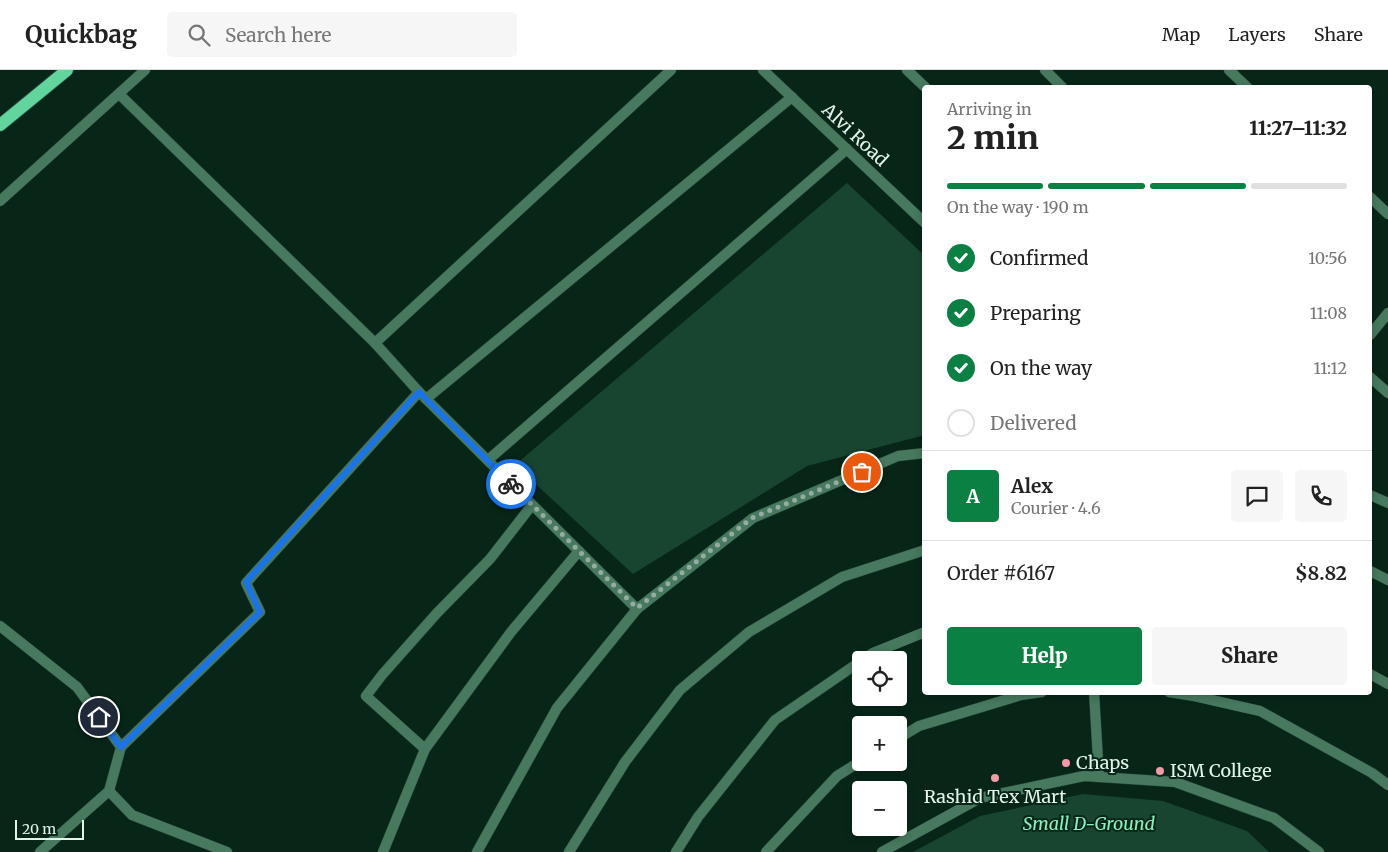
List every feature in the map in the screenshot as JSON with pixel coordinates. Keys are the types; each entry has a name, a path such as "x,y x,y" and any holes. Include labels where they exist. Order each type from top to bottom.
{"main road":[{"path":"0,123 58,70"},
{"path":"0,123 67,70"}],"street":[{"path":"0,201 145,70"},
{"path":"375,343 671,70"},
{"name":"Alvi Road","path":"763,70 922,220"},
{"path":"907,70 923,85"},
{"path":"1045,70 1060,85"},
{"path":"1229,70 1245,85"},
{"path":"119,94 375,343 423,396 637,608"},
{"path":"40,852 109,791 121,747 260,612 246,582 423,396 792,97"},
{"path":"488,460 847,149"},
{"path":"1372,199 1388,214"},
{"path":"1372,333 1388,313"},
{"path":"1372,379 1388,393"},
{"path":"476,852 557,708 637,608 752,518 898,456 922,452"},
{"path":"1372,496 1388,503"},
{"path":"425,749 366,696 437,613 490,559 532,505"},
{"path":"383,852 425,749 511,632 579,551"},
{"path":"569,852 625,762 680,690 749,632 842,577 922,551"},
{"path":"1372,572 1388,580"},
{"path":"0,626 77,687 121,747"},
{"path":"877,651 922,633"},
{"path":"676,852 698,817 775,720 852,667"},
{"path":"1372,675 1388,684"},
{"path":"907,733 919,726 1021,695"},
{"path":"1094,695 1100,777"},
{"path":"1188,695 1260,711 1372,772 1388,785"},
{"path":"766,852 837,776 852,767"},
{"path":"882,852 980,798 1084,776 1175,782 1274,818 1319,852"},
{"path":"109,791 132,815 227,852"}],"green space":[{"path":"847,183 922,253 922,436 807,466 633,574 515,465"},
{"name":"Small D-Ground","path":"1083,794 1163,801 1247,831 1269,852 913,852 980,816"}],"way so far":[{"path":"511,484 637,608 752,518 862,472"}],"place":[{"name":"Chaps","path":"1066,763"},
{"name":"ISM College","path":"1160,771"},
{"name":"Rashid Tex Mart","path":"995,778"}],"route":[{"path":"99,717 121,747 260,612 246,582 419,392 511,484"}]}
